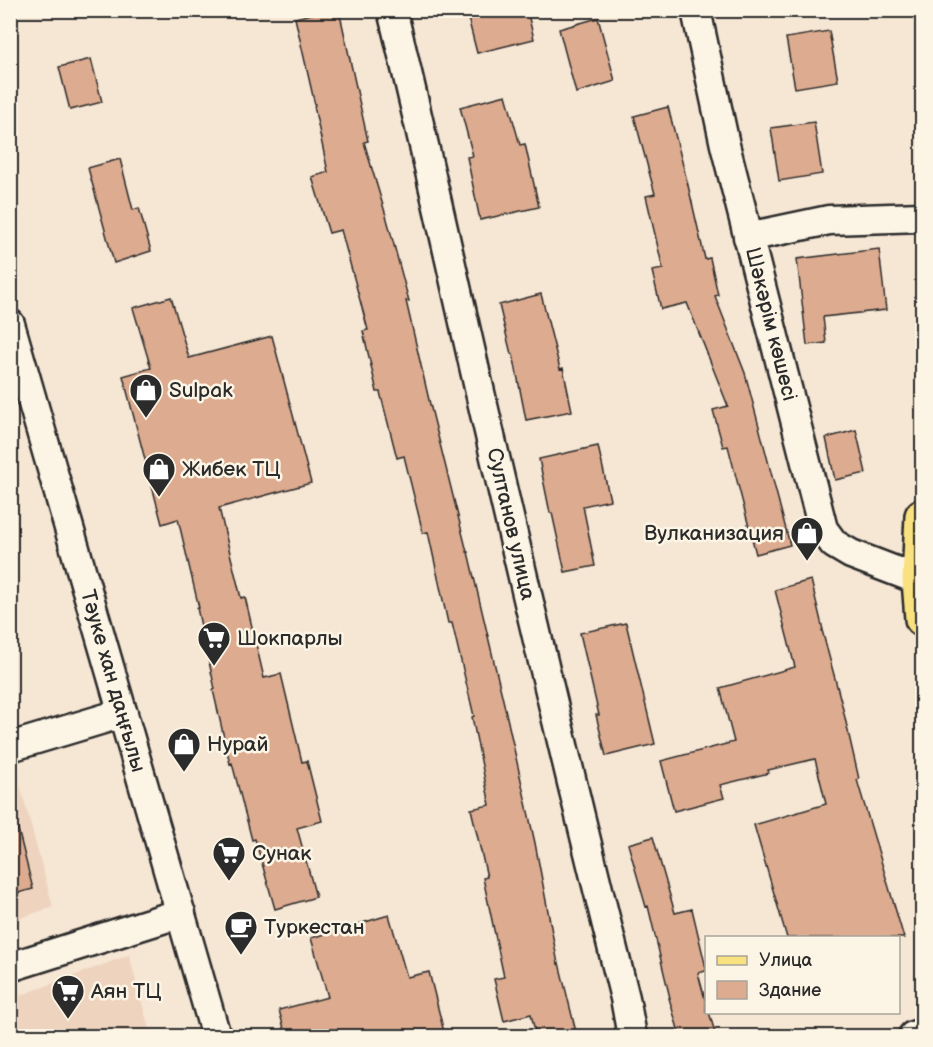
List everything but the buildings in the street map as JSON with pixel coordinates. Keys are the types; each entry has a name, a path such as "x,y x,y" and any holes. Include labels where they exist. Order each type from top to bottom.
{"main road":[{"path":"922,524 919,580 922,619"}],"street":[{"name":"Султанов улица","path":"392,10 559,730 625,998 632,1036"},
{"name":"Шәкәрім көшесі","path":"696,10 725,144 823,529 834,544 851,554 919,580"},
{"path":"748,237 829,220 922,217"},
{"name":"Тәуке хан даңғылы","path":"10,324 216,1036"},
{"path":"10,747 123,713"},
{"path":"10,967 181,913"},
{"path":"913,1036 922,1034"}],"shaded area":[{"path":"10,748 53,907 11,921 10,921"},
{"path":"129,955 151,1036 11,1036 11,999"}],"place":[{"name":"Sulpak","path":"146,419"},
{"name":"Жибек ТЦ","path":"159,498"},
{"name":"Вулканизация","path":"807,562"},
{"name":"Шокпарлы","path":"214,667"},
{"name":"Нурай","path":"184,773"},
{"name":"Сунак","path":"229,882"},
{"name":"Туркестан","path":"241,956"},
{"name":"Аян ТЦ","path":"68,1020"}]}
